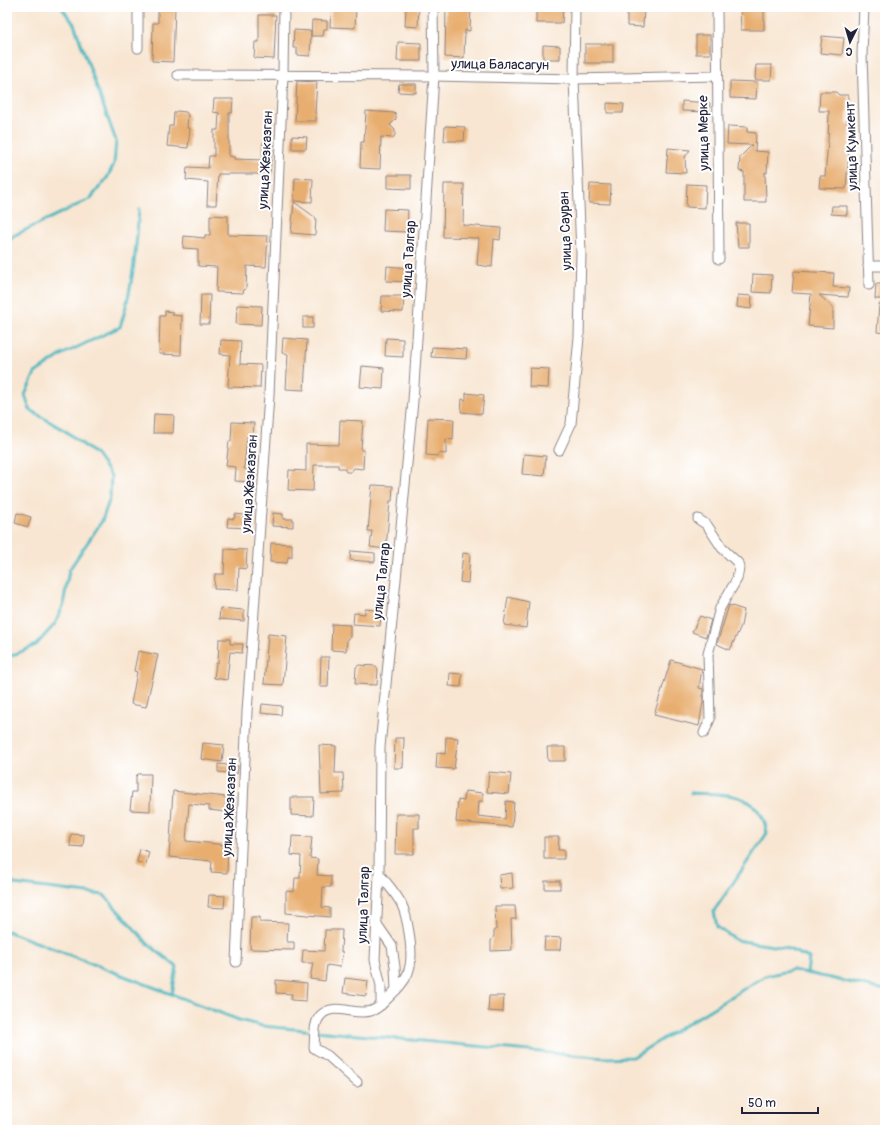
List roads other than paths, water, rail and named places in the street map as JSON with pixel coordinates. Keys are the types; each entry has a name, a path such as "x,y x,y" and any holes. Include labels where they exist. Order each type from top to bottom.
{"street":[{"path":"138,7 138,48"},
{"name":"улица Жезказган","path":"236,962 247,712 269,395 283,74 284,7"},
{"name":"улица Талгар","path":"381,1005 381,986 375,960 379,874 380,747 413,401 434,76 433,7"},
{"name":"улица Сауран","path":"558,450 571,424 579,337 581,253 574,80 575,7"},
{"name":"улица Мерке","path":"717,7 716,76 719,259"},
{"name":"улица Кумкент","path":"864,7 862,54 869,285"},
{"name":"улица Баласагун","path":"178,76 283,74 574,80 716,76"},
{"path":"868,266 885,266"},
{"path":"698,519 707,525 722,548 738,563 739,568 737,579 720,608 708,654 710,720 704,733"},
{"path":"357,1082 328,1056 314,1048 316,1023 328,1010 359,1013 371,1011 381,1005 404,981 410,966 409,928 401,903 379,874"},
{"path":"376,923 392,946 396,990"}],"waterway":[{"path":"7,242 15,235 90,199 107,178 114,164 116,141 74,24 61,7"},
{"path":"7,658 36,645 55,624 63,606 69,570 102,521 110,498 111,476 96,455 67,432 30,410 25,395 35,373 63,354 120,327 131,283 139,209"},
{"path":"691,793 728,795 749,802 757,809 763,819 767,833 714,911 717,927 736,940 786,948 809,958 807,973"},
{"path":"7,879 14,884 104,895 148,944 177,967 172,994"},
{"path":"7,931 239,1020 262,1026 605,1058 633,1057 765,976 793,970 885,990"}]}
